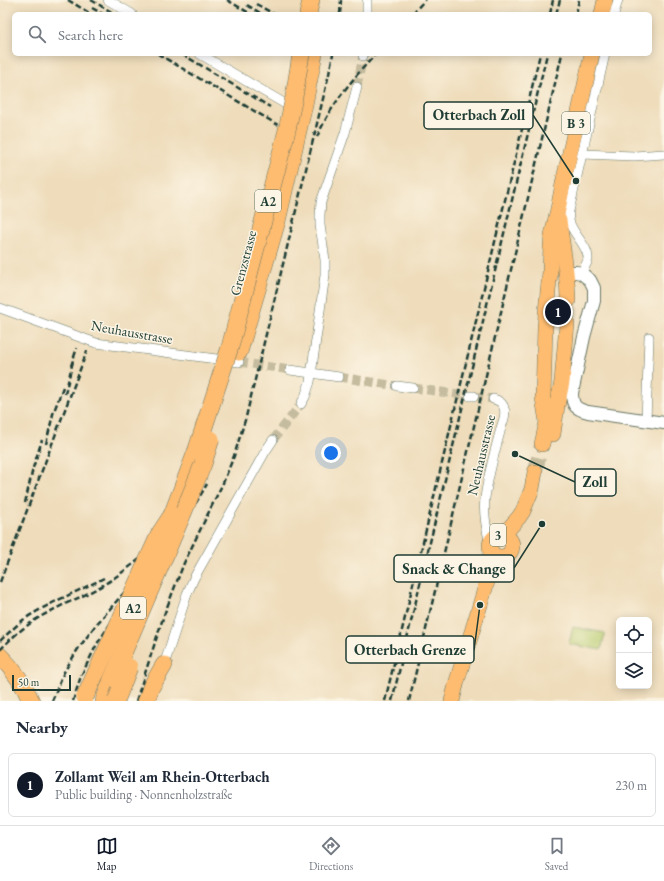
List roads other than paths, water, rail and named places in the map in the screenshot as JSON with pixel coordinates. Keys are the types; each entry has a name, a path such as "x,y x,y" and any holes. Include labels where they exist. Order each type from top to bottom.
{"highway":[{"path":"308,12 310,0"},
{"path":"320,12 322,0"},
{"name":"A2","path":"104,701 178,513 230,347 287,130 302,56"},
{"name":"A2","path":"94,701 178,513 203,464 224,402 277,221 314,56"},
{"path":"84,701 160,533 178,513 183,528 116,701"},
{"path":"0,656 18,677 31,701"},
{"path":"146,701 153,683 164,666"}],"main road":[{"path":"602,12 605,0"},
{"name":"B 3","path":"551,423 543,400 545,327 552,235 592,56"},
{"name":"B 3","path":"558,209 568,301"},
{"path":"550,272 566,272"},
{"path":"546,445 562,382 567,324"},
{"name":"3","path":"452,701 499,544 518,525 519,518 539,473"}],"street":[{"path":"108,0 129,12"},
{"path":"314,12 316,0"},
{"path":"367,0 367,12"},
{"path":"615,12 618,0"},
{"path":"203,56 296,111"},
{"name":"Grenzstrasse","path":"229,361 238,336 284,164 307,56"},
{"path":"581,273 588,260 588,254 576,237 568,219 605,56"},
{"path":"301,404 308,389 326,275 326,264 320,225 321,202 345,133 357,87"},
{"path":"582,154 634,156 664,154"},
{"path":"566,272 576,272 587,276 594,288 594,301 584,337 572,393 573,403 576,408 588,412 664,423"},
{"name":"Neuhausstrasse","path":"0,308 96,343 239,362"},
{"path":"646,421 649,337"},
{"path":"290,370 339,377"},
{"path":"397,386 413,388"},
{"name":"Neuhausstrasse","path":"493,399 498,401 503,406 505,413 486,491 484,506 485,523 491,529 499,544"},
{"path":"164,666 187,594 196,572 273,440"}],"tunnel":[{"path":"357,87 363,56"},
{"path":"567,324 568,301"},
{"path":"239,362 290,370"},
{"path":"339,377 397,386"},
{"path":"413,388 470,396"},
{"path":"474,396 493,399"},
{"path":"273,440 301,404"},
{"path":"535,472 542,444"}],"railway":[{"path":"68,0 88,12"},
{"path":"91,0 112,12"},
{"path":"227,0 248,12"},
{"path":"340,12 341,0"},
{"path":"414,12 425,0"},
{"path":"550,12 553,0"},
{"path":"557,12 560,0"},
{"path":"576,12 579,0"},
{"path":"256,4 270,12"},
{"path":"247,5 259,12"},
{"path":"92,8 99,12"},
{"path":"161,56 278,125"},
{"path":"185,56 270,107"},
{"path":"136,701 164,615 184,563 223,483 234,456 246,417 333,56"},
{"path":"317,137 335,103 374,56"},
{"path":"385,701 540,56"},
{"path":"392,701 547,56"},
{"path":"409,701 562,56"},
{"path":"71,366 77,348"},
{"path":"0,582 87,351"},
{"path":"65,394 73,361"},
{"path":"46,444 53,414 63,387"},
{"path":"25,503 33,468 42,440"},
{"path":"73,701 81,676 97,644 145,569 168,542 193,508 207,484"},
{"path":"0,650 14,636 40,617 88,593 119,575 164,538"},
{"path":"0,641 23,620 52,603 104,578"},
{"path":"52,701 64,672 78,649 95,626 128,588"}],"place":[{"name":"Otterbach Zoll","path":"576,181"},
{"name":"Zollamt Weil am Rhein-Otterbach","path":"558,312"},
{"name":"Zoll","path":"515,454"},
{"name":"Snack & Change","path":"542,524"},
{"name":"Otterbach Grenze","path":"480,605"}]}
